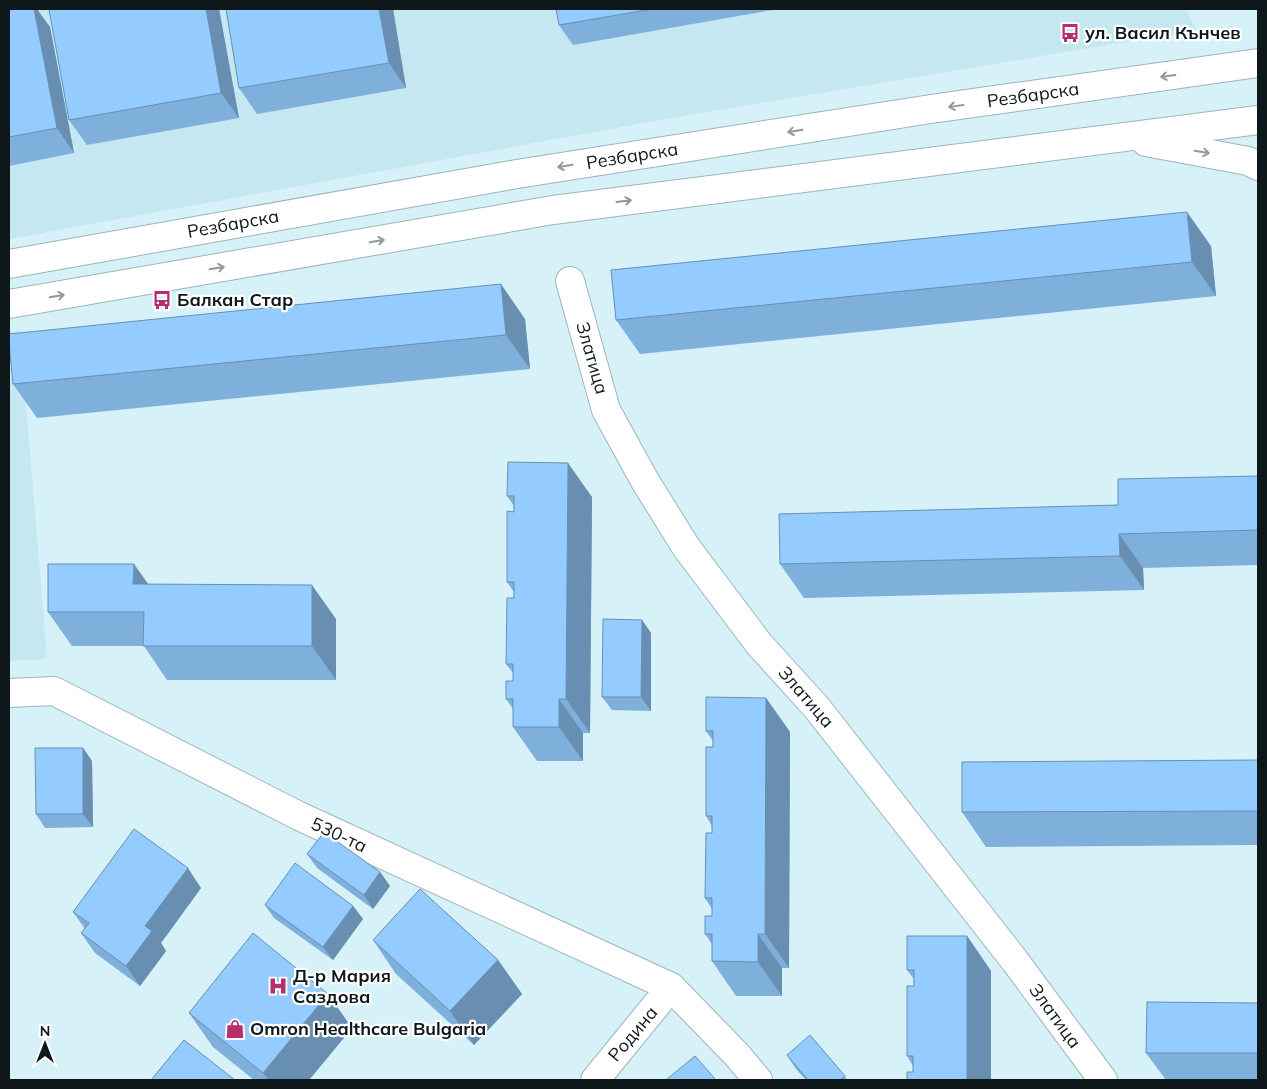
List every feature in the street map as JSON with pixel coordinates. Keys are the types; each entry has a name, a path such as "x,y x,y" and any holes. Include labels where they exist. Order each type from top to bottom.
{"street":[{"name":"Резбарска","path":"9,264 518,174 931,110 1258,63"},
{"path":"9,304 553,210 1258,120"},
{"path":"1120,137 1248,161 1258,166"},
{"name":"Златица","path":"570,281 606,410 645,480 686,547 759,644 817,708 1015,961 1103,1080"},
{"name":"530-та","path":"9,693 54,691 299,816 671,988"},
{"path":"671,988 737,1055 758,1080"},
{"name":"Родина","path":"595,1080 671,988"}],"shaded area":[{"path":"9,9 1186,9 1196,30 666,119 9,239"},
{"path":"20,330 47,659 9,661 9,332"}],"building":[{"path":"9,9 34,9 57,128 9,137"},
{"path":"49,9 206,9 221,93 69,120"},
{"path":"226,9 379,9 389,63 239,88"},
{"path":"556,9 653,9 559,25"},
{"path":"1187,212 1192,262 616,320 611,270"},
{"path":"501,284 506,335 13,384 9,334"},
{"path":"508,462 568,463 566,699 559,699 559,727 513,727 513,699 506,699 506,681 513,681 513,664 506,664 507,598 514,598 514,582 507,582 507,511 514,512 514,496 507,496"},
{"path":"1258,476 1258,530 1119,534 1120,556 780,564 779,514 1118,505 1118,479"},
{"path":"48,564 134,564 133,584 312,585 312,646 143,646 144,612 48,612"},
{"path":"603,619 642,620 641,697 602,697"},
{"path":"706,697 766,698 765,934 758,934 758,962 712,961 712,934 705,934 705,916 712,916 712,898 705,898 706,833 712,833 712,816 706,816 706,747 713,747 713,731 706,731"},
{"path":"35,748 83,748 83,814 36,814"},
{"path":"1258,760 1258,811 962,812 962,762"},
{"path":"134,829 188,868 145,926 152,931 126,966 81,933 89,923 73,912"},
{"path":"324,832 380,872 364,895 307,854"},
{"path":"295,863 353,906 323,947 265,905"},
{"path":"420,889 498,960 450,1011 373,940"},
{"path":"253,933 328,994 263,1073 189,1013"},
{"path":"907,936 967,936 967,1080 907,1080 907,1072 913,1072 913,1056 907,1056 907,986 914,986 914,970 907,970"},
{"path":"1147,1002 1258,1003 1258,1053 1146,1053"},
{"path":"810,1035 845,1076 840,1080 808,1080 787,1055"},
{"path":"184,1040 235,1080 151,1080"},
{"path":"695,1056 716,1080 666,1080"}],"place":[{"name":"ул. Васил Кънчев","path":"1070,33"},
{"name":"Балкан Стар","path":"162,300"},
{"name":"Д-р Мария Саздова","path":"278,986"},
{"name":"Omron Healthcare Bulgaria","path":"235,1029"}]}
